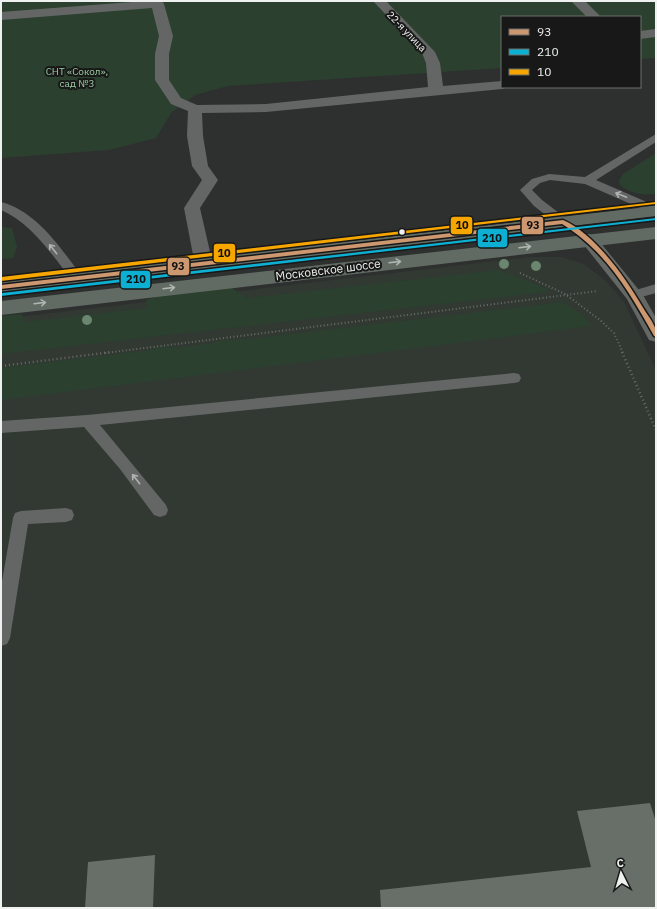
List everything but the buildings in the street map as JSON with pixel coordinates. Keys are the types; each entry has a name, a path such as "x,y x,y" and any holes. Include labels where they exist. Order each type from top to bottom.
{"main road":[{"name":"Московское шоссе","path":"1,287 204,265 656,211"},
{"path":"563,222 588,240"},
{"name":"Московское шоссе","path":"1,308 656,232"}],"street":[{"name":"22-я улица","path":"379,1 428,52 433,63 436,91"},
{"path":"577,1 594,16"},
{"path":"1,16 157,2 166,36 162,54 162,80 176,101 195,109 266,108 501,85"},
{"path":"641,34 656,33"},
{"path":"195,109 195,136 200,166 210,180 192,208 204,265"},
{"path":"588,240 631,291 656,335"}],"lane":[{"path":"587,181 656,137"},
{"path":"563,222 538,203 526,190 536,181 549,177 587,181 643,204 656,211"},
{"path":"1,206 14,210 36,228 78,279"},
{"path":"631,291 656,288"},
{"path":"1,427 87,421 514,378"},
{"path":"87,421 125,465 160,510"},
{"path":"1,638 21,518 66,515"}],"path":[{"path":"513,270 565,294 600,320 614,333 656,430"},
{"path":"1,366 565,294 631,291"}],"shaded area":[{"path":"530,257 561,257 584,264 605,280 624,302 656,370 656,908 1,908 1,319"}],"green space":[{"name":"СНТ «Сокол», сад №3","path":"1,1 656,1 656,58 641,59 641,16 501,16 501,68 228,86 195,95 171,113 156,138 109,150 1,158"},
{"path":"656,153 656,194 637,193 620,185 619,181 623,174"},
{"path":"1,227 12,228 17,247 13,258 1,259"},
{"path":"499,270 545,288 548,292 1,354 1,316 22,314 24,322 147,308 146,300 190,285 229,286 247,298"},
{"path":"563,302 582,314 591,326 1,400 1,368 151,350 161,346 172,348 213,343 221,340 250,339"}],"transit line":[{"name":"10","path":"1,279 655,203"},
{"name":"210","path":"2,295 656,219"},
{"name":"93","path":"1,287 563,222 586,238 607,260 633,296 656,335"}]}
